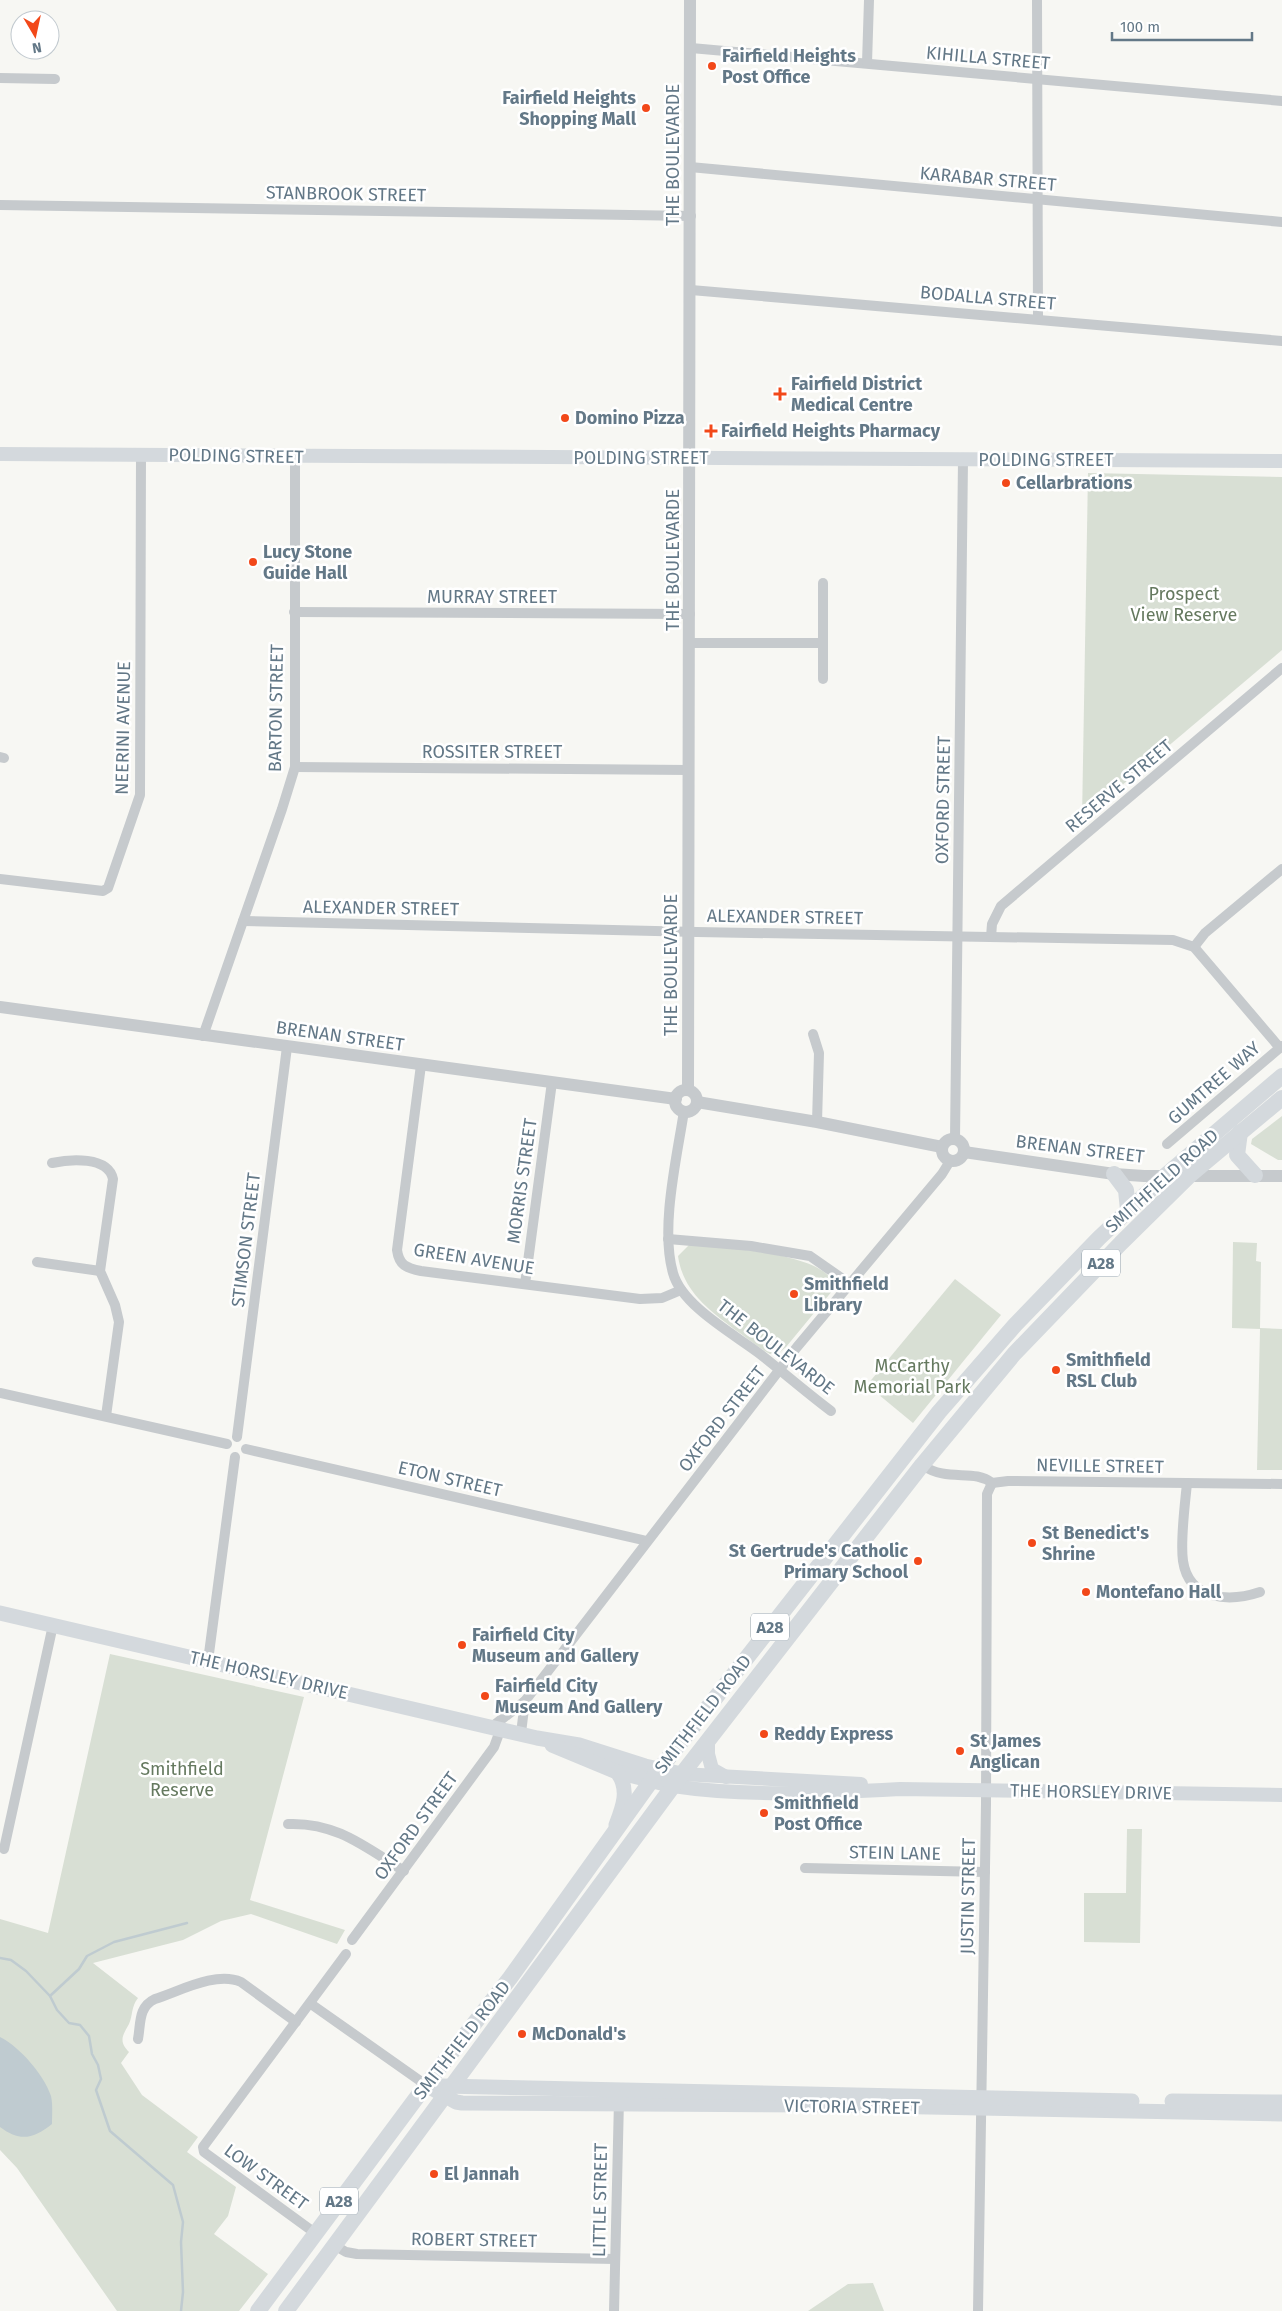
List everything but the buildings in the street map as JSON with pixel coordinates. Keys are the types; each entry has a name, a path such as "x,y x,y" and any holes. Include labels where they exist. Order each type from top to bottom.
{"highway":[{"name":"SMITHFIELD ROAD","path":"258,2311 426,2085 510,1978 655,1776 939,1412 1016,1325 1128,1210 1282,1076"},
{"name":"SMITHFIELD ROAD","path":"286,2311 708,1740 922,1464 1014,1354 1120,1243 1191,1174 1282,1098"},
{"path":"1240,1132 1238,1155 1255,1175"},
{"path":"1114,1174 1126,1190 1128,1210"},
{"path":"1106,1269 1152,1223 1171,1193"}],"main road":[{"name":"POLDING STREET","path":"0,454 1282,462"},
{"name":"THE HORSLEY DRIVE","path":"0,1613 521,1733 617,1772 655,1776 740,1792 845,1792 900,1789 1282,1795"},
{"name":"THE HORSLEY DRIVE","path":"537,1738 579,1745 655,1776"},
{"path":"708,1740 708,1754 712,1769 729,1778"},
{"path":"611,1838 625,1798 624,1783 617,1772"},
{"name":"THE HORSLEY DRIVE","path":"678,1780 729,1778 837,1781 900,1789"},
{"name":"VICTORIA STREET","path":"426,2085 449,2091 826,2105 1282,2102"},
{"name":"VICTORIA STREET","path":"981,2103 1282,2114"}],"street":[{"name":"THE BOULEVARDE","path":"688,1090 688,770 691,458 690,0"},
{"path":"867,63 869,0"},
{"path":"1037,0 1038,319"},
{"name":"KIHILLA STREET","path":"691,48 1282,101"},
{"path":"0,78 55,79"},
{"name":"KARABAR STREET","path":"690,168 1282,222"},
{"name":"STANBROOK STREET","path":"0,205 691,216"},
{"name":"BODALLA STREET","path":"691,290 1282,341"},
{"name":"NEERINI AVENUE","path":"0,879 103,891 108,888 140,795 141,455"},
{"name":"BARTON STREET","path":"203,1036 295,767 295,456"},
{"name":"OXFORD STREET","path":"955,1139 963,460"},
{"path":"823,582 823,679"},
{"name":"MURRAY STREET","path":"294,612 690,614"},
{"path":"690,643 823,643"},
{"name":"RESERVE STREET","path":"991,936 992,924 1001,906 1282,668"},
{"name":"ROSSITER STREET","path":"295,767 688,770"},
{"path":"1281,1047 1194,947 1205,933 1282,868"},
{"name":"ALEXANDER STREET","path":"243,921 688,932 1173,940 1194,947"},
{"name":"BRENAN STREET","path":"0,1007 676,1099"},
{"path":"812,1034 819,1053 817,1122"},
{"name":"STIMSON STREET","path":"237,1437 287,1047"},
{"name":"GUMTREE WAY","path":"1167,1144 1281,1047"},
{"name":"GREEN AVENUE","path":"422,1064 397,1250 398,1259 403,1265 410,1269 640,1299 662,1298 681,1290"},
{"name":"MORRIS STREET","path":"525,1284 552,1082"},
{"path":"688,1090 694,1093 697,1102 694,1108 684,1111 676,1105 676,1099 679,1093 688,1090"},
{"path":"697,1102 817,1122 942,1147"},
{"name":"THE BOULEVARDE","path":"684,1111 669,1220 668,1239 672,1272 681,1290 701,1310 831,1411"},
{"path":"955,1139 961,1142 964,1152 957,1160 950,1161 944,1157 942,1147 946,1142 955,1139"},
{"name":"BRENAN STREET","path":"964,1152 1114,1174 1282,1176"},
{"path":"52,1163 68,1160 102,1164 112,1174 113,1184 100,1271 115,1305 118,1322 106,1416"},
{"name":"OXFORD STREET","path":"352,1940 494,1747 497,1727 525,1701 779,1372 942,1174 950,1161"},
{"path":"668,1239 751,1246 810,1256 850,1284"},
{"path":"37,1262 100,1271"},
{"path":"0,1393 227,1444"},
{"path":"237,1437 244,1442 246,1449 241,1456 235,1456 230,1453 227,1444 229,1439 237,1437"},
{"name":"ETON STREET","path":"246,1449 647,1541"},
{"path":"208,1661 235,1456"},
{"name":"NEVILLE STREET","path":"922,1464 933,1472 946,1476 978,1476 992,1483 1008,1481 1282,1484"},
{"name":"JUSTIN STREET","path":"978,2311 986,1791 987,1494 992,1483"},
{"path":"1187,1483 1183,1559 1186,1572 1195,1585 1209,1595 1242,1598 1260,1592"},
{"path":"4,1849 53,1625"},
{"path":"521,1733 525,1701"},
{"path":"288,1824 308,1823 329,1828 348,1836 404,1871"},
{"name":"STEIN LANE","path":"805,1868 985,1872"},
{"path":"138,2039 142,2013 148,2003 218,1979 233,1979 241,1982 296,2022 346,1954"},
{"path":"311,2004 426,2085"},
{"name":"LOW STREET","path":"296,2022 204,2143 204,2152 315,2233"},
{"name":"LITTLE STREET","path":"614,2311 619,2097"},
{"name":"ROBERT STREET","path":"334,2245 346,2252 356,2254 615,2259"}],"green space":[{"name":"Prospect View Reserve","path":"1088,473 1282,477 1282,650 1082,819"},
{"path":"1282,1116 1282,1160 1278,1160 1251,1144 1252,1139"},
{"path":"1233,1242 1257,1243 1256,1261 1261,1262 1260,1328 1282,1329 1282,1470 1257,1470 1260,1329 1232,1328"},
{"path":"689,1245 706,1245 759,1252 802,1261 819,1269 830,1278 833,1290 786,1347 779,1353 770,1354 715,1314 691,1289 685,1279 678,1256"},
{"name":"McCarthy Memorial Park","path":"955,1279 1001,1315 913,1423 867,1385"},
{"name":"Smithfield Reserve","path":"110,1654 304,1697 250,1900 345,1930 337,1944 251,1914 221,1921 183,1940 93,1963 138,1998 123,2038 124,2045 129,2052 121,2063 142,2095 198,2137 187,2152 236,2187 228,2216 214,2234 268,2274 239,2311 117,2311 17,2168 0,2150 0,1919 48,1933"},
{"path":"1127,1829 1142,1829 1140,1943 1084,1942 1084,1893 1126,1893"},
{"path":"873,2283 884,2311 808,2311 848,2284"}],"shaded area":[{"path":"0,2037 15,2047 30,2062 48,2088 51,2096 52,2124 39,2133 20,2137 0,2127"}],"waterway":[{"path":"50,1996 79,1969 87,1956 114,1942 187,1923"},
{"path":"0,1958 11,1960 26,1971 50,1996 57,2010 69,2023 80,2025 89,2036 92,2054 98,2065 101,2079 96,2090 110,2131 173,2185 183,2222 181,2242 183,2292 181,2311"}],"place":[{"name":"Fairfield Heights Post Office","path":"712,66"},
{"name":"Fairfield Heights Shopping Mall","path":"646,108"},
{"name":"Fairfield District Medical Centre","path":"780,394"},
{"name":"Domino Pizza","path":"565,418"},
{"name":"Fairfield Heights Pharmacy","path":"711,431"},
{"name":"Cellarbrations","path":"1006,483"},
{"name":"Lucy Stone Guide Hall","path":"253,562"},
{"name":"Smithfield Library","path":"794,1294"},
{"name":"Smithfield RSL Club","path":"1056,1370"},
{"name":"St Benedict's Shrine","path":"1032,1543"},
{"name":"St Gertrude's Catholic Primary School","path":"918,1561"},
{"name":"Montefano Hall","path":"1086,1592"},
{"name":"Fairfield City Museum and Gallery","path":"462,1645"},
{"name":"Fairfield City Museum And Gallery","path":"485,1696"},
{"name":"Reddy Express","path":"764,1734"},
{"name":"St James Anglican","path":"960,1751"},
{"name":"Smithfield Post Office","path":"764,1813"},
{"name":"McDonald's","path":"522,2034"},
{"name":"El Jannah","path":"434,2174"}]}
